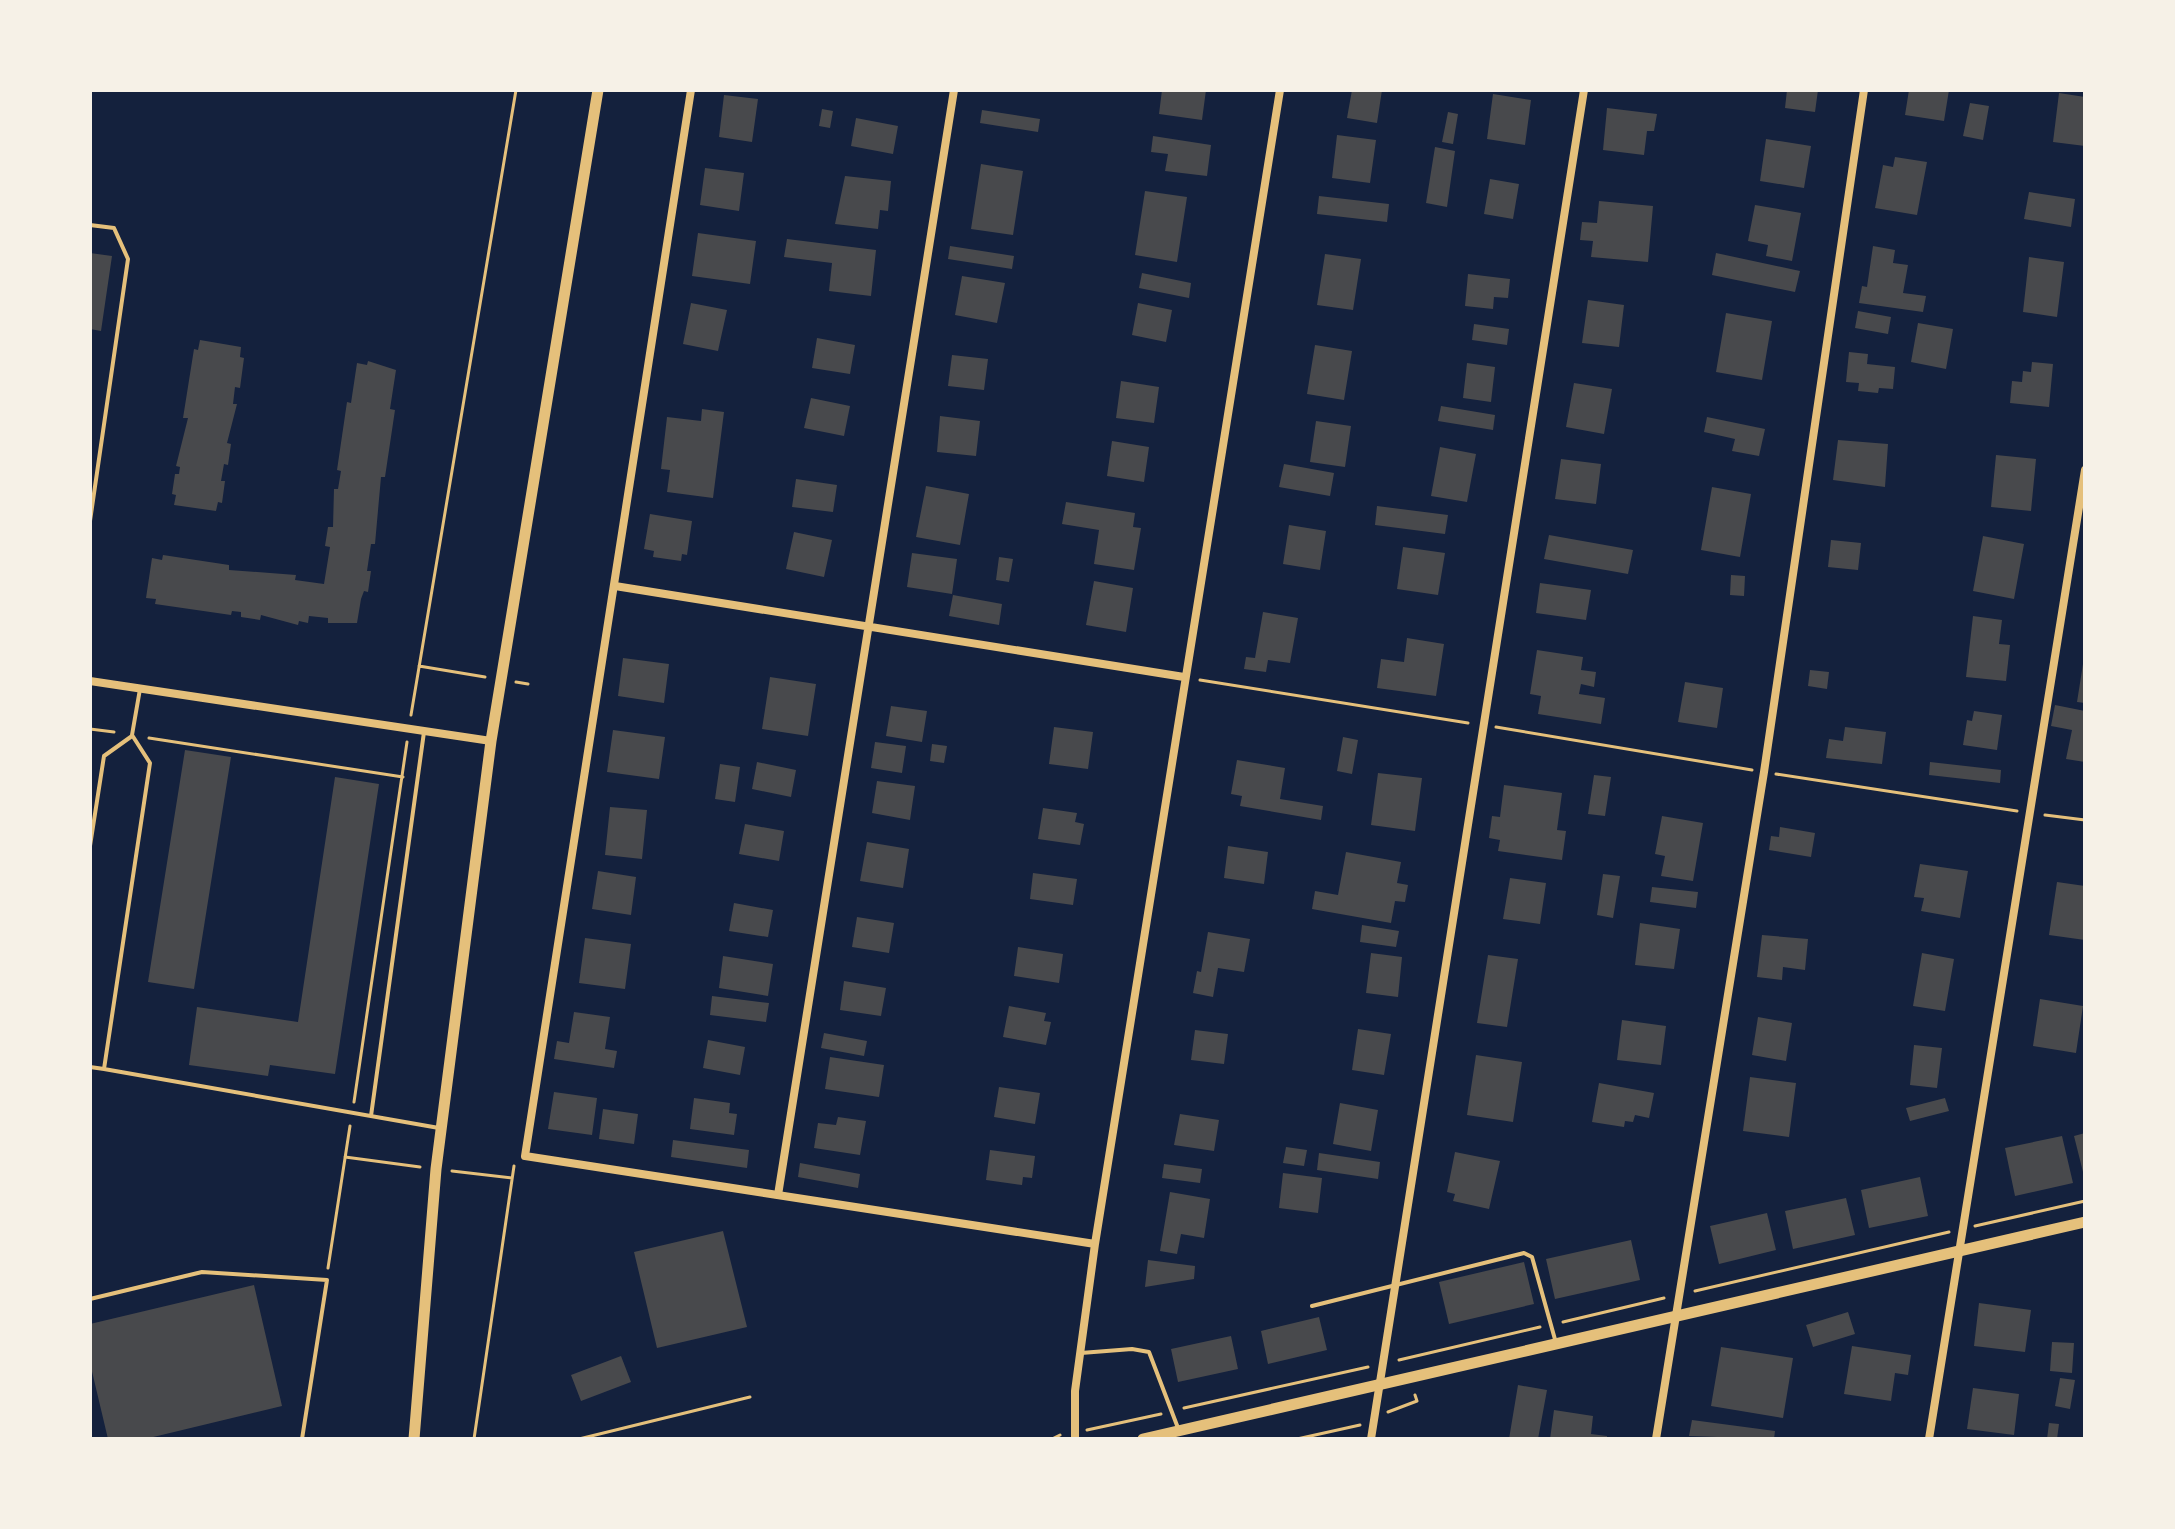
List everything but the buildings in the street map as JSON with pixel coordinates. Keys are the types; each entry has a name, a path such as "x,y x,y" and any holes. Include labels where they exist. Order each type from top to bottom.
{"street":[{"path":"414,1439 442,1128 491,741 598,90"},
{"path":"691,90 525,1156 1095,1244"},
{"path":"778,1195 954,90"},
{"path":"1075,1436 1079,1354 1095,1244 1280,90"},
{"path":"1371,1439 1584,90"},
{"path":"1656,1439 1764,772 1864,90"},
{"path":"1929,1439 2085,470"},
{"path":"615,586 1184,677"},
{"path":"90,681 491,741"},
{"path":"1143,1439 2085,1222"}],"lane":[{"path":"90,225 114,228 128,259 90,521"},
{"path":"104,1069 150,763 132,735 140,689"},
{"path":"371,1116 424,732"},
{"path":"90,846 104,756 132,735"},
{"path":"90,1067 442,1128"},
{"path":"1312,1306 1529,1253 1556,1343"},
{"path":"90,1299 202,1272 327,1280 302,1439"},
{"path":"1079,1354 1132,1349 1149,1352 1179,1430"}],"path":[{"path":"327,1280 401,777 516,90"},
{"path":"419,666 528,684"},
{"path":"1184,677 1764,772 2085,820"},
{"path":"90,729 418,779"},
{"path":"474,1439 512,1178 515,1163 525,1156"},
{"path":"1052,1439 2085,1201"},
{"path":"579,1439 750,1397"}]}
